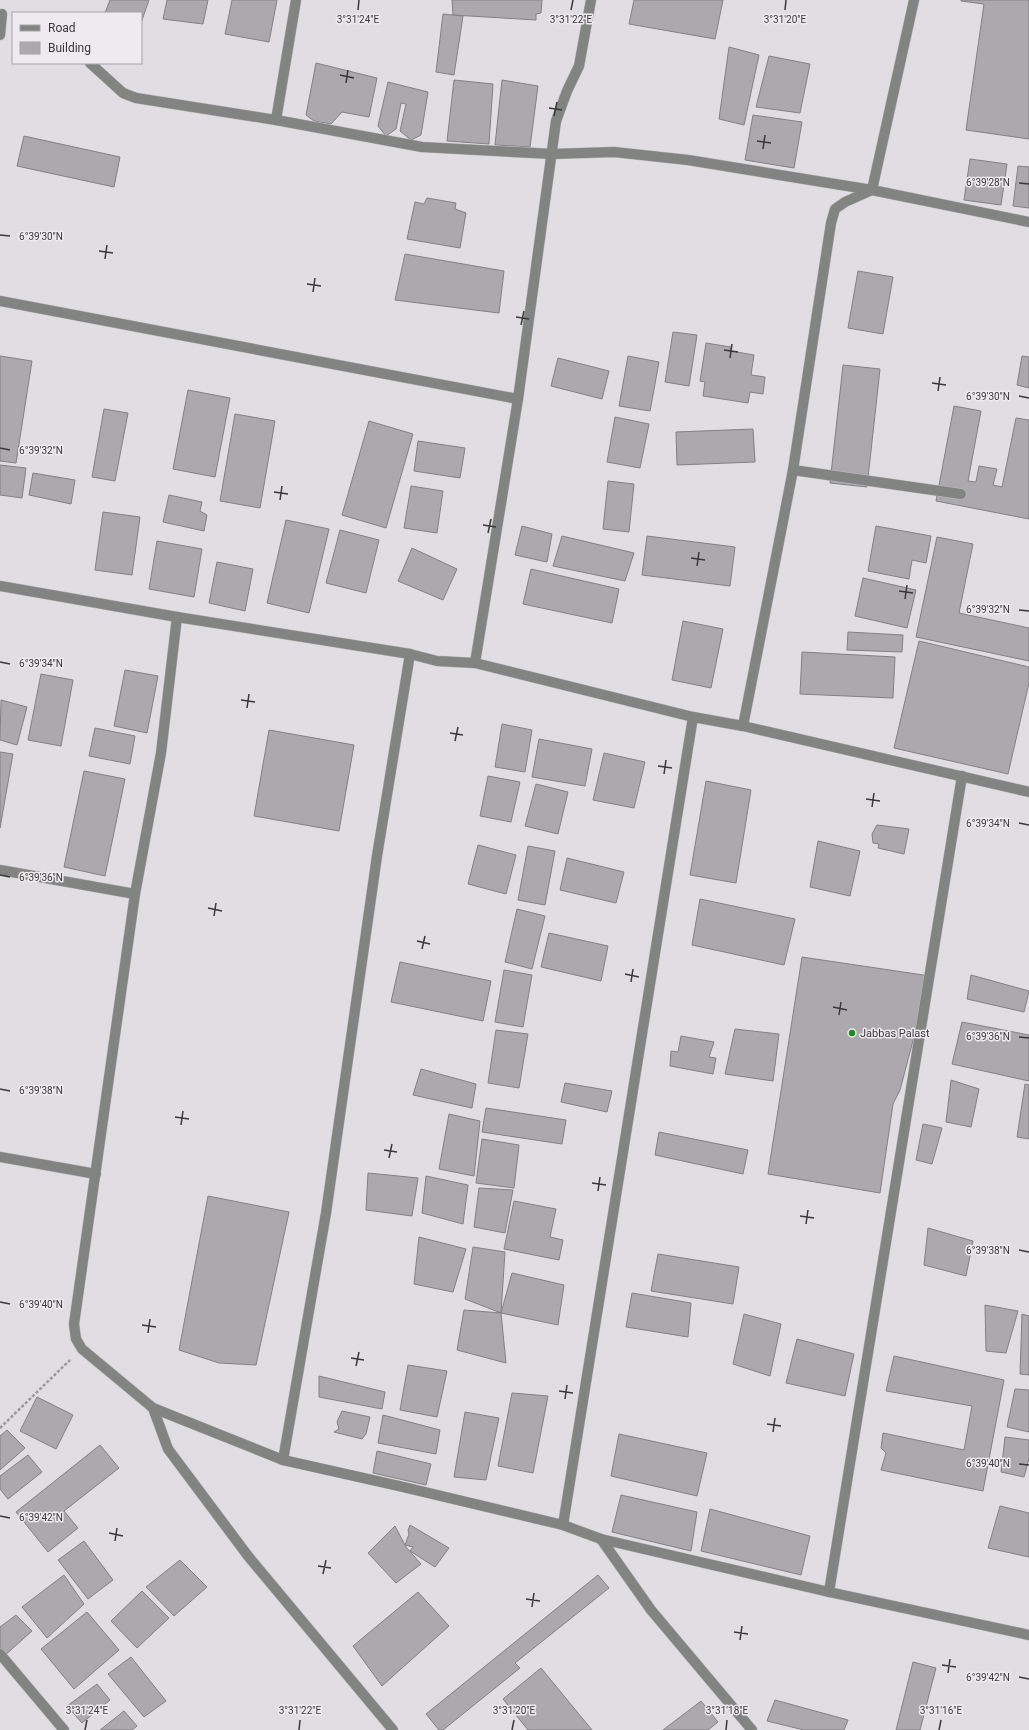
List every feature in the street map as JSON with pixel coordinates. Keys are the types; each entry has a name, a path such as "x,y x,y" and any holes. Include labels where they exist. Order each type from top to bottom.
{"street":[{"path":"276,120 296,0"},
{"path":"475,662 518,399 556,121 567,91 580,66 591,0"},
{"path":"872,190 914,0"},
{"path":"0,35 1,14 12,18"},
{"path":"91,64 123,93 136,98 276,120 422,147 552,154 614,152 688,160 872,190 1029,222"},
{"path":"743,726 793,470 831,224 835,209 846,202 872,190"},
{"path":"0,301 518,399"},
{"path":"793,470 961,494"},
{"path":"0,586 177,617 410,654 437,661 475,662 693,717 743,726 1029,792"},
{"path":"177,617 161,753 135,894 74,1324 76,1339 82,1349 153,1408 283,1460 563,1525 601,1539 829,1592 1029,1635"},
{"path":"283,1460 326,1214 377,856 410,654"},
{"path":"563,1525 693,717"},
{"path":"829,1592 962,776"},
{"path":"0,870 135,894"},
{"path":"0,1157 96,1174"},
{"path":"153,1408 168,1449 248,1556 392,1730"},
{"path":"601,1539 651,1610 752,1730"},
{"path":"0,1654 64,1730"}],"path":[{"path":"0,1428 82,1349"}],"building":[{"path":"110,0 149,0 142,20 142,12 105,12"},
{"path":"167,0 208,0 203,24 163,19"},
{"path":"232,0 277,0 269,42 225,34"},
{"path":"452,0 542,0 541,13 536,14 536,20 453,15"},
{"path":"634,0 723,0 715,39 629,24"},
{"path":"961,0 1029,0 1029,139 966,130 984,4"},
{"path":"443,14 463,16 454,75 436,72"},
{"path":"729,47 759,55 744,125 719,119"},
{"path":"769,56 810,64 800,113 756,107"},
{"path":"316,63 377,78 369,117 342,112 331,124 314,121 306,115"},
{"path":"454,80 493,84 489,144 447,141"},
{"path":"502,80 538,86 530,147 495,145"},
{"path":"388,82 428,92 421,135 411,140 400,131 406,104 401,103 396,129 386,136 378,126"},
{"path":"753,115 802,122 794,168 745,160"},
{"path":"24,136 120,157 114,187 17,166"},
{"path":"970,159 1007,164 1001,205 964,200"},
{"path":"1018,166 1029,167 1029,208 1013,206"},
{"path":"427,198 456,203 455,209 466,213 460,248 407,239 415,202 424,204"},
{"path":"405,254 504,271 499,313 395,300"},
{"path":"858,271 893,277 883,334 848,328"},
{"path":"673,332 697,335 689,386 665,382"},
{"path":"706,343 731,347 731,351 754,355 751,375 765,377 763,394 750,392 748,403 703,396 705,382 700,381"},
{"path":"0,356 32,361 16,463 0,461"},
{"path":"628,356 659,362 650,411 619,406"},
{"path":"1022,356 1029,357 1029,388 1017,385"},
{"path":"558,358 609,371 602,399 551,386"},
{"path":"843,365 880,369 867,487 830,483"},
{"path":"188,390 230,398 215,477 173,469"},
{"path":"954,406 981,411 968,481 976,482 979,466 997,469 993,485 1002,487 1016,418 1029,420 1029,519 936,501"},
{"path":"104,409 128,413 115,481 92,477"},
{"path":"235,414 275,421 260,508 220,501"},
{"path":"615,417 649,424 640,468 607,462"},
{"path":"369,421 413,434 386,528 342,515"},
{"path":"753,429 755,462 677,465 676,432"},
{"path":"418,441 465,448 460,478 414,471"},
{"path":"0,465 26,468 22,498 0,495"},
{"path":"33,473 75,480 71,504 29,495"},
{"path":"608,481 634,484 629,532 603,529"},
{"path":"411,486 443,491 437,533 404,528"},
{"path":"169,495 202,502 200,511 207,515 204,531 163,522"},
{"path":"103,512 140,517 132,575 95,570"},
{"path":"286,520 329,529 309,613 267,603"},
{"path":"522,526 552,534 547,562 515,555"},
{"path":"876,526 931,536 926,563 912,560 909,579 868,571"},
{"path":"340,530 379,540 366,593 326,583"},
{"path":"562,536 634,553 625,581 553,566"},
{"path":"647,536 735,547 730,586 642,575"},
{"path":"937,537 973,544 959,613 1029,628 1029,661 916,637"},
{"path":"157,541 202,549 194,597 149,589"},
{"path":"412,548 457,569 443,600 398,581"},
{"path":"217,562 253,569 245,611 209,603"},
{"path":"531,569 619,589 612,623 523,604"},
{"path":"863,578 916,590 907,628 855,616"},
{"path":"683,621 723,629 711,688 672,680"},
{"path":"848,632 903,635 902,652 847,650"},
{"path":"919,641 1029,667 1029,683 1008,774 894,748"},
{"path":"802,652 895,657 893,698 800,694"},
{"path":"125,670 158,676 147,733 114,726"},
{"path":"41,674 73,680 61,746 28,740"},
{"path":"1,700 27,707 17,745 0,740"},
{"path":"502,724 532,730 525,772 495,767"},
{"path":"95,728 135,736 130,764 89,756"},
{"path":"269,730 354,745 339,831 254,816"},
{"path":"539,739 592,749 585,786 532,777"},
{"path":"0,752 13,754 0,828"},
{"path":"604,753 645,762 634,808 593,800"},
{"path":"84,771 125,779 105,876 64,867"},
{"path":"488,776 520,782 511,822 480,816"},
{"path":"706,781 751,790 736,883 690,875"},
{"path":"536,784 568,792 558,834 525,826"},
{"path":"877,825 909,829 904,854 878,848 879,844 873,843 872,834"},
{"path":"818,841 860,851 850,896 810,887"},
{"path":"478,845 516,855 506,894 468,884"},
{"path":"528,846 555,851 545,905 518,900"},
{"path":"567,858 624,872 616,903 560,890"},
{"path":"700,899 795,919 784,965 692,945"},
{"path":"517,909 545,916 532,969 505,962"},
{"path":"549,933 608,946 601,981 541,967"},
{"name":"Jabbas Palast","path":"802,957 930,976 900,1090 893,1104 880,1193 768,1174"},
{"path":"400,962 491,981 483,1021 391,1002"},
{"path":"504,970 532,975 523,1027 495,1022"},
{"path":"971,975 1029,991 1024,1012 967,999"},
{"path":"962,1022 1029,1035 1029,1081 952,1064"},
{"path":"735,1029 779,1034 773,1081 725,1074"},
{"path":"496,1030 528,1034 519,1088 488,1083"},
{"path":"681,1036 714,1042 709,1057 716,1058 713,1074 670,1066 671,1051 678,1052"},
{"path":"421,1069 476,1084 472,1108 413,1095"},
{"path":"951,1080 979,1089 971,1127 946,1122"},
{"path":"565,1083 612,1091 607,1112 561,1102"},
{"path":"1025,1084 1029,1085 1029,1139 1017,1137"},
{"path":"486,1108 566,1120 562,1144 482,1132"},
{"path":"449,1114 480,1121 474,1176 439,1169"},
{"path":"923,1124 942,1128 932,1164 916,1160"},
{"path":"659,1132 748,1150 743,1174 655,1155"},
{"path":"482,1139 519,1145 514,1188 476,1183"},
{"path":"368,1173 418,1178 412,1216 366,1210"},
{"path":"426,1176 468,1185 463,1224 422,1213"},
{"path":"479,1188 513,1190 505,1233 474,1227"},
{"path":"208,1196 289,1212 256,1365 219,1363 179,1350"},
{"path":"514,1201 556,1209 550,1237 563,1240 559,1260 504,1249"},
{"path":"928,1228 973,1241 966,1276 924,1265"},
{"path":"419,1237 466,1249 453,1292 414,1284"},
{"path":"473,1247 505,1252 501,1313 465,1299"},
{"path":"658,1254 739,1267 733,1304 651,1291"},
{"path":"512,1273 564,1285 558,1325 501,1313"},
{"path":"632,1293 691,1303 688,1337 626,1327"},
{"path":"985,1305 1018,1311 1006,1353 986,1351"},
{"path":"464,1310 501,1313 506,1363 457,1350"},
{"path":"744,1314 781,1324 770,1376 733,1364"},
{"path":"1022,1314 1029,1316 1029,1375 1020,1374"},
{"path":"797,1339 854,1354 845,1396 786,1383"},
{"path":"894,1356 1004,1380 983,1491 881,1470 886,1453 881,1448 883,1433 964,1450 972,1406 886,1391"},
{"path":"408,1365 447,1371 437,1417 400,1410"},
{"path":"319,1376 385,1392 382,1409 319,1397"},
{"path":"1015,1389 1029,1390 1029,1432 1007,1427"},
{"path":"512,1393 548,1396 533,1473 498,1466"},
{"path":"37,1397 73,1415 56,1449 20,1431"},
{"path":"342,1411 370,1417 366,1434 362,1439 334,1432 339,1429 337,1422"},
{"path":"465,1412 499,1418 486,1480 454,1477"},
{"path":"383,1415 440,1430 436,1454 378,1443"},
{"path":"7,1430 25,1448 0,1470 0,1436"},
{"path":"619,1434 707,1453 697,1496 611,1476"},
{"path":"1005,1437 1029,1440 1029,1459 1024,1477 1001,1472"},
{"path":"100,1445 119,1468 64,1511 78,1528 48,1552 16,1512"},
{"path":"377,1451 431,1464 426,1485 373,1473"},
{"path":"28,1455 42,1472 8,1499 0,1489 0,1476"},
{"path":"621,1495 697,1512 691,1551 612,1532"},
{"path":"1000,1506 1029,1513 1029,1557 988,1548"},
{"path":"710,1509 810,1536 801,1575 701,1551"},
{"path":"410,1525 449,1548 435,1567 410,1551 413,1547 405,1545 409,1534 408,1530"},
{"path":"395,1526 406,1547 421,1564 396,1583 368,1553"},
{"path":"84,1541 113,1580 88,1599 58,1560"},
{"path":"180,1560 207,1587 174,1616 146,1587"},
{"path":"64,1575 84,1604 47,1638 22,1607"},
{"path":"598,1575 609,1588 515,1663 520,1668 443,1730 439,1730 426,1714"},
{"path":"142,1591 169,1618 137,1648 111,1621"},
{"path":"418,1592 449,1626 382,1686 353,1646"},
{"path":"87,1612 119,1650 74,1689 41,1649"},
{"path":"16,1615 32,1631 3,1657 0,1652 0,1627"},
{"path":"131,1657 166,1701 144,1717 108,1674"},
{"path":"913,1662 936,1668 920,1730 896,1730"},
{"path":"541,1668 592,1730 528,1730 503,1699"},
{"path":"97,1684 110,1700 82,1723 67,1706"},
{"path":"775,1700 848,1720 844,1730 804,1730 767,1721"},
{"path":"701,1701 718,1722 708,1730 663,1730"},
{"path":"124,1711 137,1726 132,1730 100,1730"}],"place":[{"name":"Jabbas Palast","path":"852,1033"}]}
